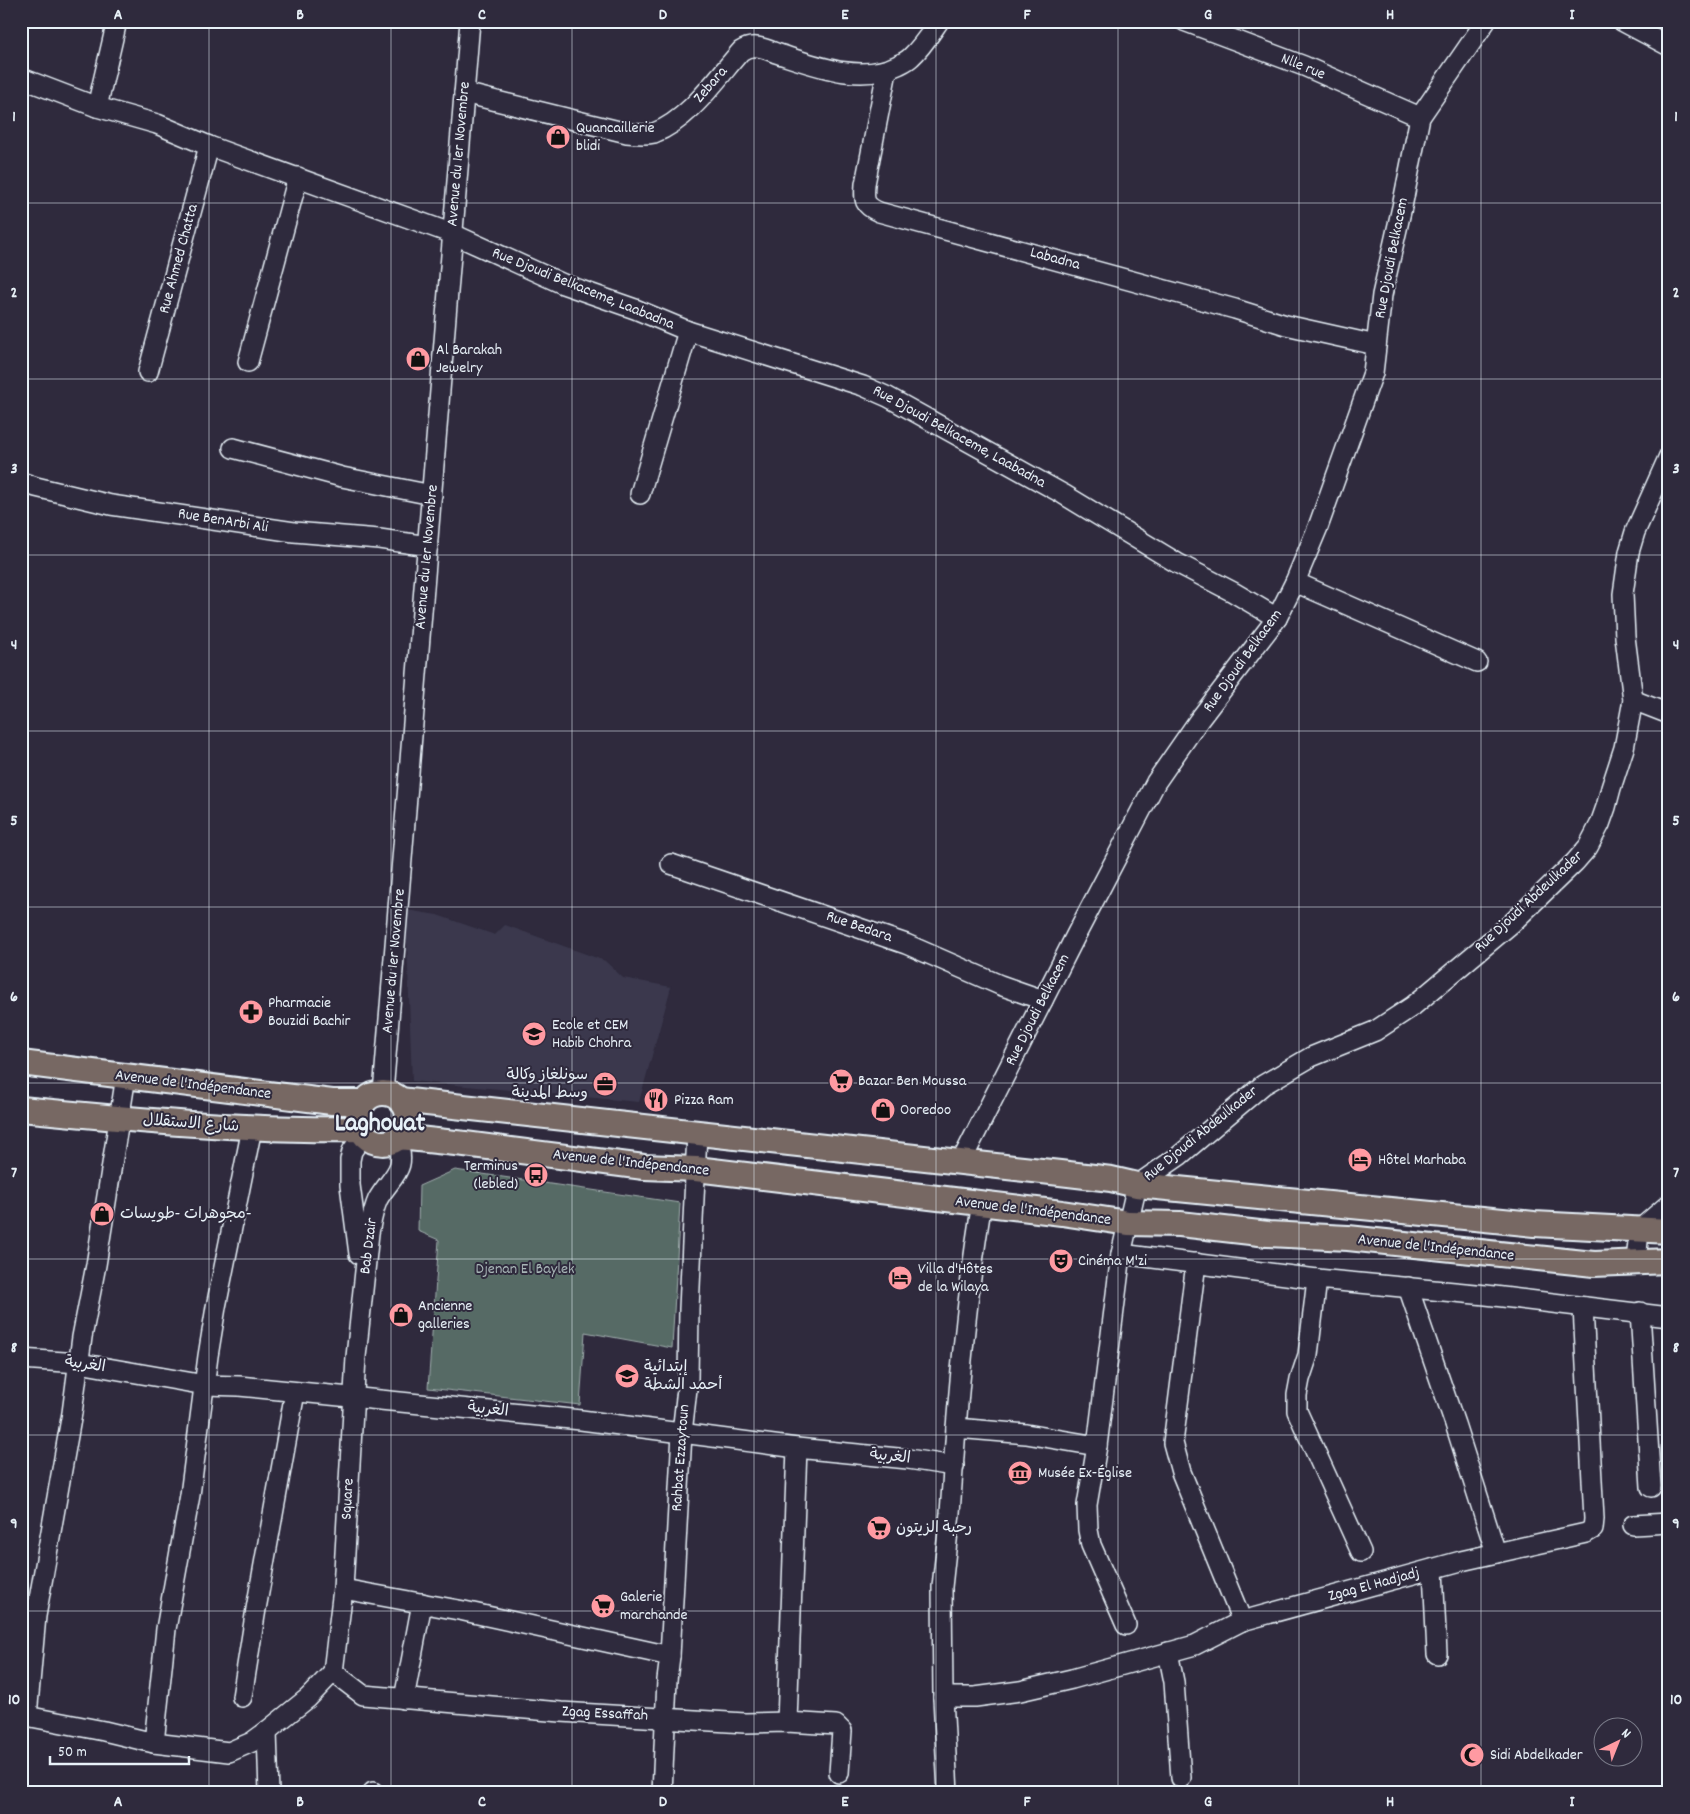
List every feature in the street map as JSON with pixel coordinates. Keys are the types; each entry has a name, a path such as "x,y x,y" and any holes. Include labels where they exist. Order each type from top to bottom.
{"main road":[{"name":"Avenue de l'Indépendance","path":"21,1063 332,1102 383,1098 1111,1179 1136,1185 1534,1224 1669,1231"},
{"name":"Bab Dzair","path":"363,1132 359,1115 383,1098 405,1107 408,1123 404,1131 397,1138"},
{"name":"شارع الاستقلال","path":"21,1109 252,1128 363,1132"},
{"path":"363,1132 369,1138 382,1143 397,1138"},
{"name":"Avenue de l'Indépendance","path":"397,1138 465,1144 644,1167 696,1169 1062,1213 1128,1223 1180,1224 1268,1234 1348,1238 1594,1264 1669,1261"}],"street":[{"path":"97,107 117,21"},
{"name":"Avenue du 1er Novembre","path":"383,1098 470,21"},
{"name":"Zebara","path":"464,92 627,133 653,133 666,127 690,109 746,47 762,48 815,66 859,74 886,71 910,59 939,21"},
{"name":"Nlle rue","path":"1184,21 1304,66 1420,117"},
{"name":"Rue Djoudi Belkacem","path":"961,1162 1156,782 1194,727 1277,618 1294,582 1318,527 1373,373 1382,295 1420,117 1486,21"},
{"path":"1622,21 1669,46"},
{"name":"Labadna","path":"886,71 865,184 864,199 870,208 1235,309 1286,325 1376,345"},
{"path":"21,78 97,107 157,124 209,146 453,234"},
{"name":"Rue Ahmed Chatta","path":"148,372 209,146"},
{"path":"248,362 298,177"},
{"name":"Rue Djoudi Belkaceme, Laabadna","path":"453,234 564,284 635,309 688,331 863,386 888,397 1063,494 1177,563 1233,592 1277,618"},
{"path":"640,494 688,331"},
{"path":"234,448 342,477 432,495"},
{"name":"Rue Djoudi Abdeulkader","path":"1136,1185 1179,1156 1262,1085 1311,1056 1374,1032 1413,1006 1512,923 1588,847 1600,824 1606,807 1610,788 1624,748 1633,700 1625,637 1623,594 1629,552 1635,532 1669,456"},
{"name":"Rue BenArbi Ali","path":"21,482 112,505 294,532 379,539 428,546"},
{"path":"1294,582 1477,662"},
{"path":"1633,700 1669,714"},
{"name":"Rue Bedara","path":"672,864 906,944 1000,985 1043,1000"},
{"path":"126,1076 72,1413 36,1616 24,1715 154,1743 229,1752 252,1742 267,1731 308,1698 332,1672"},
{"path":"154,1743 166,1630 190,1495 208,1356 252,1128"},
{"name":"Bab Dzair","path":"363,1132 352,1151 350,1175 364,1290"},
{"name":"Rahbat Ezzaytoun","path":"662,1788 682,1433 688,1380 696,1133"},
{"name":"Bab Dzair","path":"364,1290 370,1228 374,1211 385,1188 399,1168 401,1161 397,1138"},
{"path":"1126,1624 1092,1545 1088,1530 1087,1505 1121,1254 1136,1185"},
{"path":"948,1793 943,1697 942,1587 966,1321 974,1250 982,1204"},
{"path":"1636,1263 1639,1230 1669,1204"},
{"path":"1121,1254 1317,1279 1486,1295 1640,1312 1669,1317"},
{"path":"1196,1263 1173,1443 1181,1472 1242,1620"},
{"path":"1317,1279 1308,1356 1299,1387 1297,1410 1361,1552"},
{"path":"1408,1287 1458,1433 1496,1553"},
{"name":"Square","path":"332,1672 343,1589 356,1357 364,1290"},
{"name":"Zgag El Hadjadj","path":"943,1697 975,1697 1020,1691 1072,1679 1196,1645 1242,1620 1433,1568 1586,1533 1593,1529 1583,1307"},
{"path":"1640,1312 1651,1487"},
{"name":"الغربية","path":"21,1359 79,1363 205,1385 239,1386 354,1396 581,1420 954,1466"},
{"path":"242,1697 295,1392"},
{"path":"956,1428 1026,1434 1096,1446"},
{"path":"787,1722 797,1448"},
{"path":"1633,1525 1669,1524"},
{"path":"1433,1568 1437,1654"},
{"path":"343,1589 464,1611 670,1656"},
{"path":"404,1699 422,1604"},
{"path":"1168,1652 1174,1682 1181,1778"},
{"name":"Zgag Essaffah","path":"332,1672 363,1695 561,1712 744,1723 787,1722 836,1725 842,1731 839,1773"},
{"path":"267,1731 269,1793"}],"shaded area":[{"name":"Ecole et CEM Habib Chohra","path":"406,910 437,915 495,935 505,925 605,961 623,978 671,987 639,1102 412,1081"}],"green space":[{"name":"Djenan El Baylek","path":"455,1170 680,1203 672,1348 585,1332 580,1405 428,1388 439,1240 418,1231 419,1186"}],"place":[{"name":"Quancaillerie blidi","path":"558,137"},
{"name":"Al Barakah Jewelry","path":"418,359"},
{"name":"Pharmacie Bouzidi Bachir","path":"251,1012"},
{"name":"Ecole et CEM Habib Chohra","path":"534,1034"},
{"name":"Bazar Ben Moussa","path":"841,1081"},
{"name":"سونلغاز وكالة وسط المدينة","path":"605,1084"},
{"name":"Pizza Ram","path":"656,1100"},
{"name":"Ooredoo","path":"883,1110"},
{"name":"Hôtel Marhaba","path":"1360,1160"},
{"name":"Terminus (lebled)","path":"536,1175"},
{"name":"مجوهرات -طويسات-","path":"102,1214"},
{"name":"Cinéma M'zi","path":"1061,1261"},
{"name":"Villa d'Hôtes de la Wilaya","path":"900,1278"},
{"name":"Ancienne galleries","path":"401,1315"},
{"name":"إبتدائية أحمد الشطة","path":"627,1376"},
{"name":"Musée Ex-Église","path":"1020,1473"},
{"name":"رحبة الزيتون","path":"879,1528"},
{"name":"Galerie marchande","path":"603,1606"},
{"name":"Sidi Abdelkader","path":"1472,1755"}],"district":[{"name":"Laghouat","path":"380,1124"}]}
